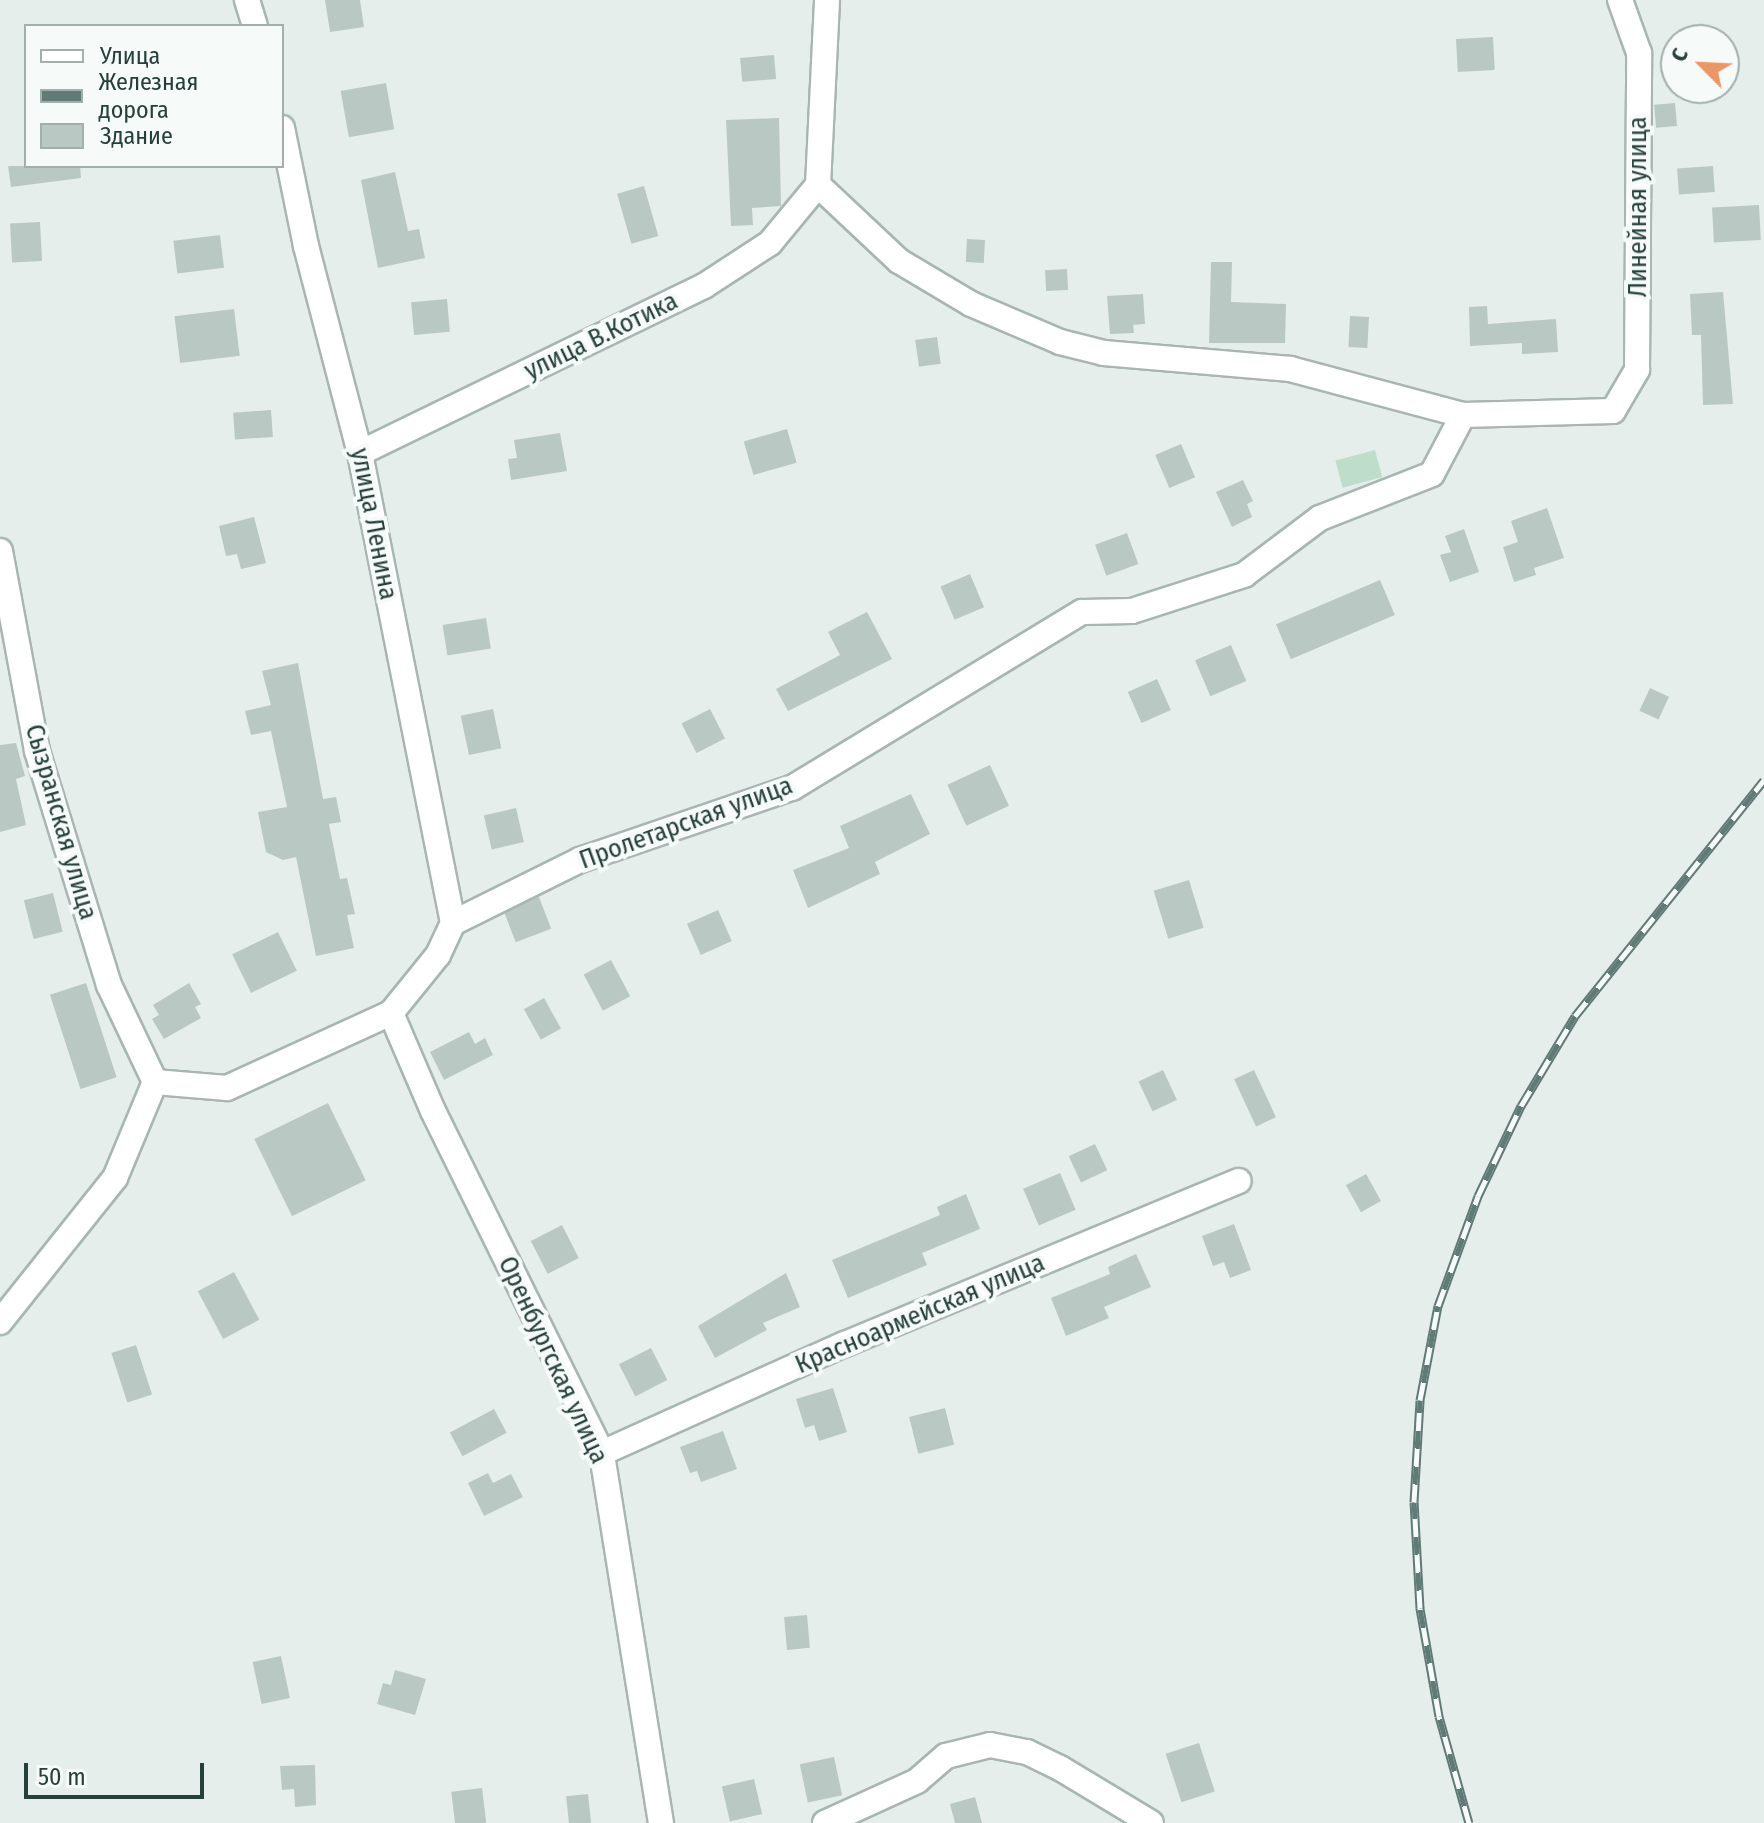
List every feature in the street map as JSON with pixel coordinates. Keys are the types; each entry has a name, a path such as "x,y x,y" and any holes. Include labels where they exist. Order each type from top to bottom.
{"street":[{"path":"247,0 254,24"},
{"path":"827,0 818,185 899,261 971,304 1060,342 1104,353 1290,369 1463,415"},
{"name":"Линейная улица","path":"1463,415 1613,411 1637,370 1639,53 1620,0"},
{"name":"улица Ленина","path":"284,138 306,246 360,453 453,923"},
{"name":"улица В.Котика","path":"360,453 704,286 770,243 818,185"},
{"name":"Пролетарская улица","path":"453,923 580,860 792,788 1082,612 1132,611 1244,575 1320,518 1432,474 1463,415"},
{"name":"Сызранская улица","path":"0,551 37,751 109,985 155,1082"},
{"path":"0,1322 115,1178 155,1082 227,1088 391,1013 438,955 453,923"},
{"name":"Оренбургская улица","path":"391,1013 433,1111 602,1453 661,1823"},
{"name":"Красноармейская улица","path":"602,1453 845,1344 1239,1181"},
{"path":"825,1823 917,1781 946,1756 990,1745 1027,1752 1060,1768 1151,1823"}],"green space":[{"path":"1375,450 1382,477 1343,488 1335,461"}],"building":[{"path":"325,0 360,0 364,27 330,32"},
{"path":"1493,37 1495,70 1458,72 1456,39"},
{"path":"774,55 776,79 742,82 740,58"},
{"path":"386,83 394,129 349,137 341,91"},
{"path":"1675,104 1677,126 1656,128 1654,105"},
{"path":"779,118 781,206 752,208 753,225 731,226 726,120"},
{"path":"8,166 80,168 81,178 11,187"},
{"path":"1713,166 1715,192 1679,194 1677,169"},
{"path":"395,172 408,231 419,229 425,258 378,268 361,180"},
{"path":"644,186 658,236 631,244 617,194"},
{"path":"1759,205 1761,240 1714,242 1712,207"},
{"path":"40,222 42,261 12,263 10,224"},
{"path":"220,235 224,268 177,273 173,241"},
{"path":"967,239 985,240 984,263 966,262"},
{"path":"1211,262 1232,262 1231,302 1286,304 1285,343 1209,343"},
{"path":"1067,269 1068,290 1046,291 1045,270"},
{"path":"1723,292 1733,404 1703,405 1701,335 1692,335 1690,294"},
{"path":"1143,294 1145,324 1133,325 1134,333 1110,334 1107,296"},
{"path":"447,299 450,332 414,335 411,302"},
{"path":"1487,306 1488,324 1556,319 1558,352 1522,354 1522,343 1470,346 1469,307"},
{"path":"234,309 240,356 180,363 174,316"},
{"path":"1350,316 1369,317 1367,348 1348,347"},
{"path":"937,337 941,364 919,367 915,340"},
{"path":"271,410 273,437 235,440 233,413"},
{"path":"787,429 797,463 753,475 744,441"},
{"path":"560,433 567,471 511,480 508,459 517,458 514,440"},
{"path":"1181,444 1195,477 1169,488 1155,455"},
{"path":"1243,480 1253,501 1247,504 1252,517 1232,527 1216,492"},
{"path":"1547,508 1564,558 1534,568 1536,575 1514,582 1503,547 1518,542 1511,521"},
{"path":"254,517 266,563 241,569 237,554 226,556 219,526"},
{"path":"1464,529 1479,572 1450,582 1440,555 1451,552 1445,536"},
{"path":"1127,533 1138,564 1106,576 1095,545"},
{"path":"970,574 984,607 955,620 941,587"},
{"path":"1380,580 1395,615 1291,659 1276,624"},
{"path":"867,612 892,659 788,711 776,689 840,655 828,632"},
{"path":"486,618 491,649 447,656 443,625"},
{"path":"1231,645 1246,681 1210,696 1195,660"},
{"path":"298,663 323,799 336,797 341,822 329,824 340,879 347,878 355,914 347,915 354,948 316,956 296,857 283,860 266,852 258,812 287,807 271,731 251,735 245,711 271,705 262,671"},
{"path":"1157,679 1171,710 1142,723 1128,692"},
{"path":"1650,688 1669,697 1658,720 1639,711"},
{"path":"493,709 501,748 469,755 461,716"},
{"path":"710,709 725,738 696,753 681,724"},
{"path":"16,743 25,776 16,779 26,825 0,832 0,745"},
{"path":"990,765 1009,806 966,826 947,785"},
{"path":"911,794 930,834 875,862 880,874 808,908 793,870 849,848 840,826"},
{"path":"516,808 524,842 492,850 484,815"},
{"path":"1189,880 1204,928 1168,939 1154,891"},
{"path":"53,893 63,932 34,939 24,900"},
{"path":"539,897 551,929 516,942 504,911"},
{"path":"718,910 732,941 701,955 687,924"},
{"path":"278,932 297,971 251,993 232,954"},
{"path":"611,960 630,996 603,1011 584,975"},
{"path":"86,983 117,1077 80,1089 50,995"},
{"path":"189,983 201,1004 195,1007 201,1018 164,1039 152,1019 159,1015 153,1005"},
{"path":"544,998 561,1029 541,1040 524,1009"},
{"path":"469,1032 475,1044 485,1038 493,1055 444,1080 430,1052"},
{"path":"1163,1070 1177,1100 1152,1111 1139,1081"},
{"path":"1254,1070 1276,1117 1256,1126 1234,1079"},
{"path":"328,1103 366,1180 292,1216 254,1139"},
{"path":"1095,1144 1107,1170 1081,1183 1069,1156"},
{"path":"1060,1173 1076,1210 1039,1225 1023,1189"},
{"path":"1366,1174 1381,1201 1361,1212 1346,1185"},
{"path":"966,1194 980,1229 922,1253 927,1265 848,1298 832,1260 940,1215 937,1207"},
{"path":"1234,1224 1251,1270 1230,1278 1224,1262 1213,1266 1202,1236"},
{"path":"562,1225 579,1258 548,1274 531,1241"},
{"path":"1136,1254 1151,1287 1104,1307 1109,1318 1066,1336 1051,1298 1110,1274 1108,1267"},
{"path":"234,1272 259,1320 223,1339 198,1291"},
{"path":"786,1273 800,1307 763,1323 767,1330 715,1358 698,1326"},
{"path":"136,1345 152,1394 127,1402 111,1353"},
{"path":"651,1348 667,1380 635,1396 619,1364"},
{"path":"833,1388 847,1432 819,1441 814,1425 805,1428 796,1399"},
{"path":"945,1408 954,1445 918,1454 909,1417"},
{"path":"494,1409 507,1433 463,1456 450,1432"},
{"path":"723,1431 737,1469 701,1482 697,1471 690,1473 680,1447"},
{"path":"488,1473 493,1483 511,1474 523,1497 484,1516 468,1483"},
{"path":"807,1615 810,1648 787,1650 784,1617"},
{"path":"281,1656 290,1698 262,1704 253,1662"},
{"path":"395,1670 426,1679 415,1715 377,1704 383,1683 391,1685"},
{"path":"1199,1743 1215,1792 1181,1802 1166,1754"},
{"path":"834,1757 842,1795 808,1802 800,1764"},
{"path":"315,1765 316,1805 295,1807 294,1789 282,1790 280,1766"},
{"path":"754,1779 762,1814 730,1822 722,1786"},
{"path":"482,1788 486,1823 455,1823 451,1792"},
{"path":"588,1794 591,1823 569,1823 566,1796"},
{"path":"975,1797 982,1823 955,1823 950,1804"}],"railway":[{"path":"1469,1823 1439,1716 1420,1608 1414,1502 1420,1400 1438,1306 1478,1196 1521,1106 1575,1016 1764,780"}]}
